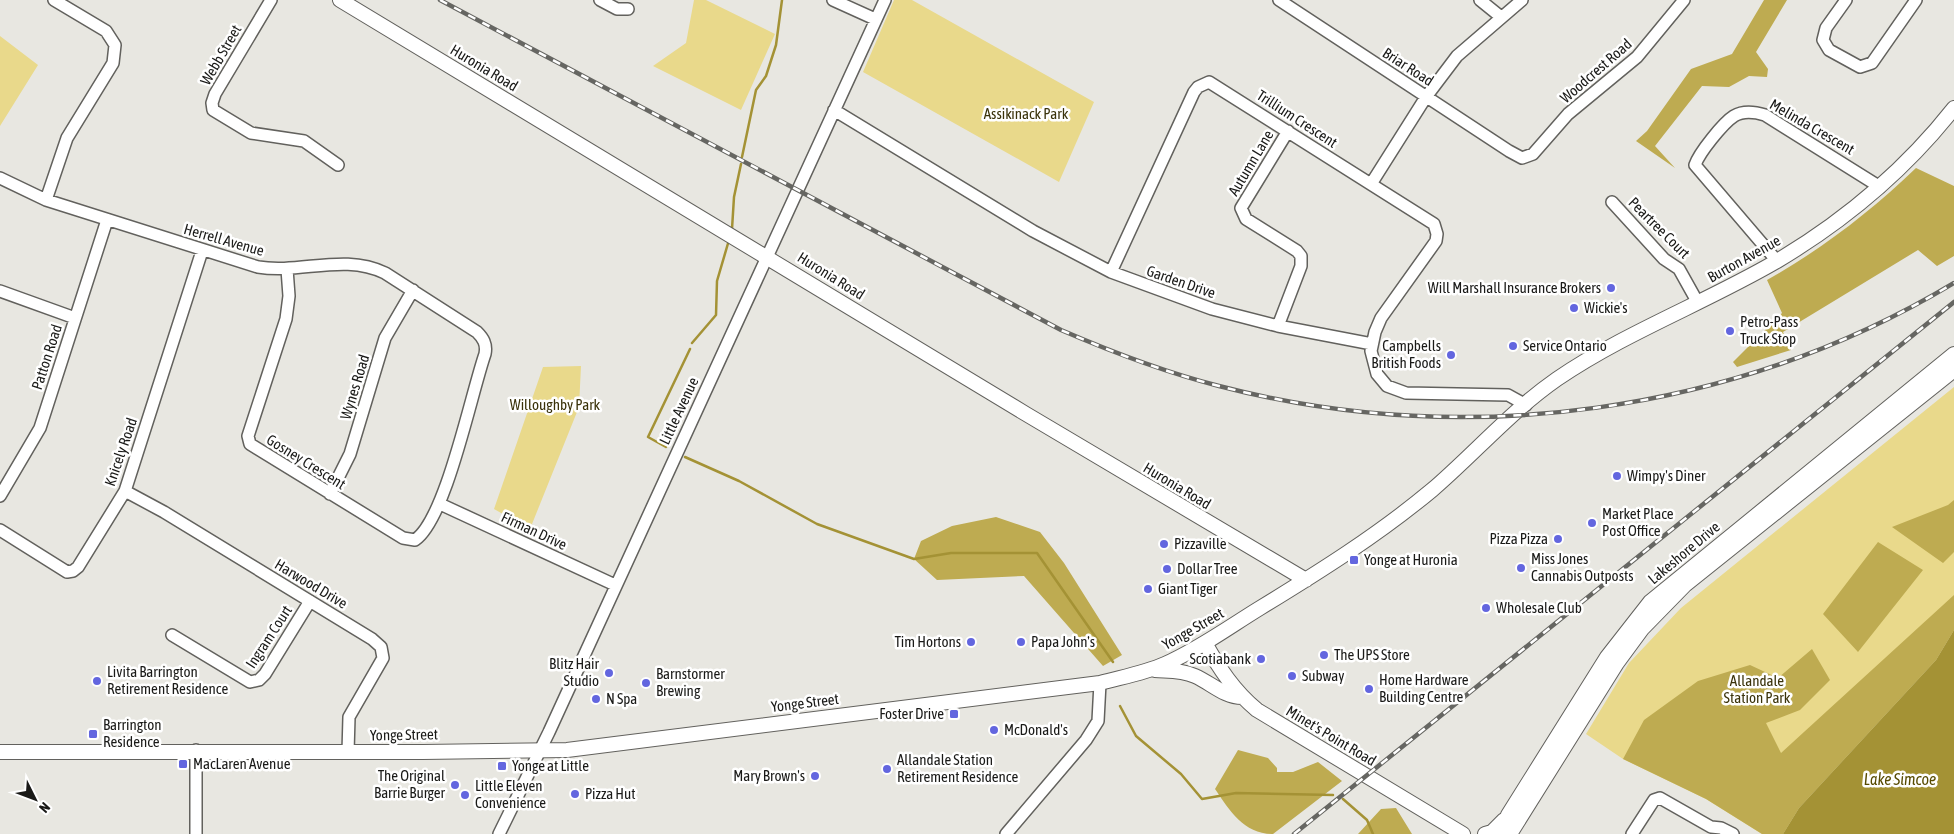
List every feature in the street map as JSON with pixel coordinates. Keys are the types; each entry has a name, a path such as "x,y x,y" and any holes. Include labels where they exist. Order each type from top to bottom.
{"main road":[{"name":"Huronia Road","path":"340,0 1026,414 1306,580"},
{"name":"Burton Avenue","path":"1526,405 1566,373 1617,344 1777,261 1824,231 1880,186 1924,143 1954,108"},
{"name":"Lakeshore Drive","path":"1500,834 1508,816 1611,652 1650,602 1954,354"},
{"name":"Lakeshore Drive","path":"1510,834 1617,663 1642,629 1662,607 1685,585 1954,370"},
{"name":"Yonge Street","path":"0,752 137,753 196,750 348,752 539,750 605,746 746,726 1100,683 1149,670 1205,643 1347,554 1413,505 1526,405"},
{"name":"Minet's Point Road","path":"1205,643 1225,678 1242,697 1276,723 1463,834"},
{"path":"1149,670 1185,672 1210,683 1232,697 1242,697"},
{"path":"1485,834 1492,832 1508,816"}],"street":[{"path":"46,200 67,138 112,63 115,46 106,31 54,0"},
{"name":"Webb Street","path":"270,0 216,94 212,103 213,110 251,133 304,141 338,165"},
{"path":"600,0 617,9 628,9"},
{"path":"833,0 875,20"},
{"name":"Little Avenue","path":"501,833 885,0"},
{"name":"Briar Road","path":"1279,0 1522,158"},
{"path":"1480,0 1501,18"},
{"path":"1371,184 1426,97 1457,56 1522,0"},
{"name":"Woodcrest Road","path":"1522,158 1533,154 1568,114 1637,58 1684,0"},
{"path":"1846,0 1826,28 1823,40 1828,50 1860,67 1872,63 1916,0"},
{"name":"Trillium Crescent","path":"1110,272 1198,87 1209,82 1434,224 1437,234 1436,240 1381,318 1372,344"},
{"name":"Garden Drive","path":"834,110 1033,231 1110,272 1196,304 1278,326 1372,344"},
{"name":"Melinda Crescent","path":"1777,261 1695,165 1710,143 1735,116 1749,112 1765,115 1880,186"},
{"name":"Autumn Lane","path":"1278,326 1301,266 1301,256 1297,251 1246,219 1241,208 1288,131"},
{"name":"Herrell Avenue","path":"0,178 46,200 202,251 258,267 287,269 336,264 360,264 385,273 477,332 483,338 486,348 440,504"},
{"name":"Peartree Court","path":"1612,202 1664,259 1679,269 1698,302"},
{"name":"Patton Road","path":"0,496 40,428 107,220"},
{"name":"Knicely Road","path":"0,530 67,572 73,572 78,567 126,491 202,251"},
{"name":"Gosney Crescent","path":"287,269 289,296 286,319 248,436 249,440 256,449 409,540 420,536 440,504"},
{"name":"Wynes Road","path":"330,494 350,454 385,338 413,290"},
{"path":"0,291 75,318"},
{"path":"1372,344 1372,358 1377,374 1387,386 1396,391 1508,395 1526,405"},
{"name":"Harwood Drive","path":"126,491 164,512 372,639 381,648 384,654 349,717 348,752"},
{"name":"Firman Drive","path":"440,504 616,585"},
{"name":"Ingram Court","path":"172,635 250,682 256,682 266,674 310,601"},
{"path":"1006,834 1086,740 1098,720 1100,683"},
{"path":"196,750 196,834"},
{"path":"1632,834 1654,800 1660,798 1712,827 1721,828 1733,834"}],"green space":[{"path":"694,0 706,0 775,34 741,110 653,66 686,43"},
{"name":"Assikinack Park","path":"894,0 912,0 1094,102 1059,182 863,72"},
{"path":"1764,0 1787,0 1756,52 1768,69 1767,77 1749,76 1729,87 1702,86 1655,146 1675,168 1636,141 1647,131 1691,69 1732,54"},
{"path":"0,36 38,65 0,126"},
{"path":"1916,168 1954,186 1954,256 1937,266 1918,250 1783,332 1791,350 1737,367 1733,362 1782,313 1767,280 1807,256 1845,229"},
{"name":"Willoughby Park","path":"581,366 579,407 530,529 494,509 543,367"},
{"name":"Allandale Station Park","path":"1954,387 1954,630 1936,660 1799,808 1783,834 1762,834 1706,799 1623,759 1586,734 1629,663 1681,608"},
{"path":"1954,500 1954,552 1943,563 1892,527 1948,505"},
{"path":"996,517 1040,532 1064,563 1122,655 1103,666 1024,576 937,580 914,559 921,541 952,526"},
{"path":"1878,542 1923,570 1858,652 1823,614"},
{"path":"1954,595 1954,630 1936,660 1799,808 1783,834 1762,834 1706,799 1623,759 1644,720 1698,681 1750,665 1778,678 1812,649 1830,680 1800,710 1766,723 1781,753"},
{"path":"1238,750 1268,758 1277,768 1277,772 1293,772 1318,762 1342,781 1273,834 1263,833 1246,826 1239,820 1215,789"},
{"path":"1396,808 1412,834 1358,834 1381,809"}],"water":[{"name":"Lake Simcoe","path":"1954,630 1954,834 1783,834 1799,808 1936,660"}],"waterway":[{"path":"742,157 756,90 766,76 776,45 782,0"},
{"path":"732,229 734,197 741,164"},
{"path":"692,343 716,315 717,281 729,240"},
{"path":"666,447 648,437 690,349"},
{"path":"685,457 739,481 817,524 914,559 951,553 1037,553 1113,662"},
{"path":"1120,706 1136,736 1181,774 1202,799 1236,793 1333,795"},
{"path":"1343,799 1367,820 1373,834"}],"railway":[{"path":"440,0 1061,330 1119,354 1178,374 1219,386 1312,405 1407,415 1502,416 1597,408 1691,390 1782,363 1870,328 1954,283"},
{"path":"1294,834 1954,302"}],"place":[{"name":"Will Marshall Insurance Brokers","path":"1611,288"},
{"name":"Wickie's","path":"1574,308"},
{"name":"Petro-Pass Truck Stop","path":"1730,331"},
{"name":"Service Ontario","path":"1513,346"},
{"name":"Campbells British Foods","path":"1451,355"},
{"name":"Wimpy's Diner","path":"1617,476"},
{"name":"Market Place Post Office","path":"1592,523"},
{"name":"Pizza Pizza","path":"1558,539"},
{"name":"Pizzaville","path":"1164,544"},
{"name":"Yonge at Huronia","path":"1354,560"},
{"name":"Miss Jones Cannabis Outposts","path":"1521,568"},
{"name":"Dollar Tree","path":"1167,569"},
{"name":"Giant Tiger","path":"1148,589"},
{"name":"Wholesale Club","path":"1486,608"},
{"name":"Tim Hortons","path":"971,642"},
{"name":"Papa John's","path":"1021,642"},
{"name":"The UPS Store","path":"1324,655"},
{"name":"Scotiabank","path":"1261,659"},
{"name":"Blitz Hair Studio","path":"609,673"},
{"name":"Subway","path":"1292,676"},
{"name":"Livita Barrington Retirement Residence","path":"97,681"},
{"name":"Barnstormer Brewing","path":"646,683"},
{"name":"Home Hardware Building Centre","path":"1369,689"},
{"name":"N Spa","path":"596,699"},
{"name":"Foster Drive","path":"954,714"},
{"name":"McDonald's","path":"994,730"},
{"name":"Barrington Residence","path":"93,734"},
{"name":"MacLaren Avenue","path":"183,764"},
{"name":"Yonge at Little","path":"502,766"},
{"name":"Allandale Station Retirement Residence","path":"887,769"},
{"name":"Mary Brown's","path":"815,776"},
{"name":"The Original Barrie Burger","path":"455,785"},
{"name":"Pizza Hut","path":"575,794"},
{"name":"Little Eleven Convenience","path":"465,795"}]}
